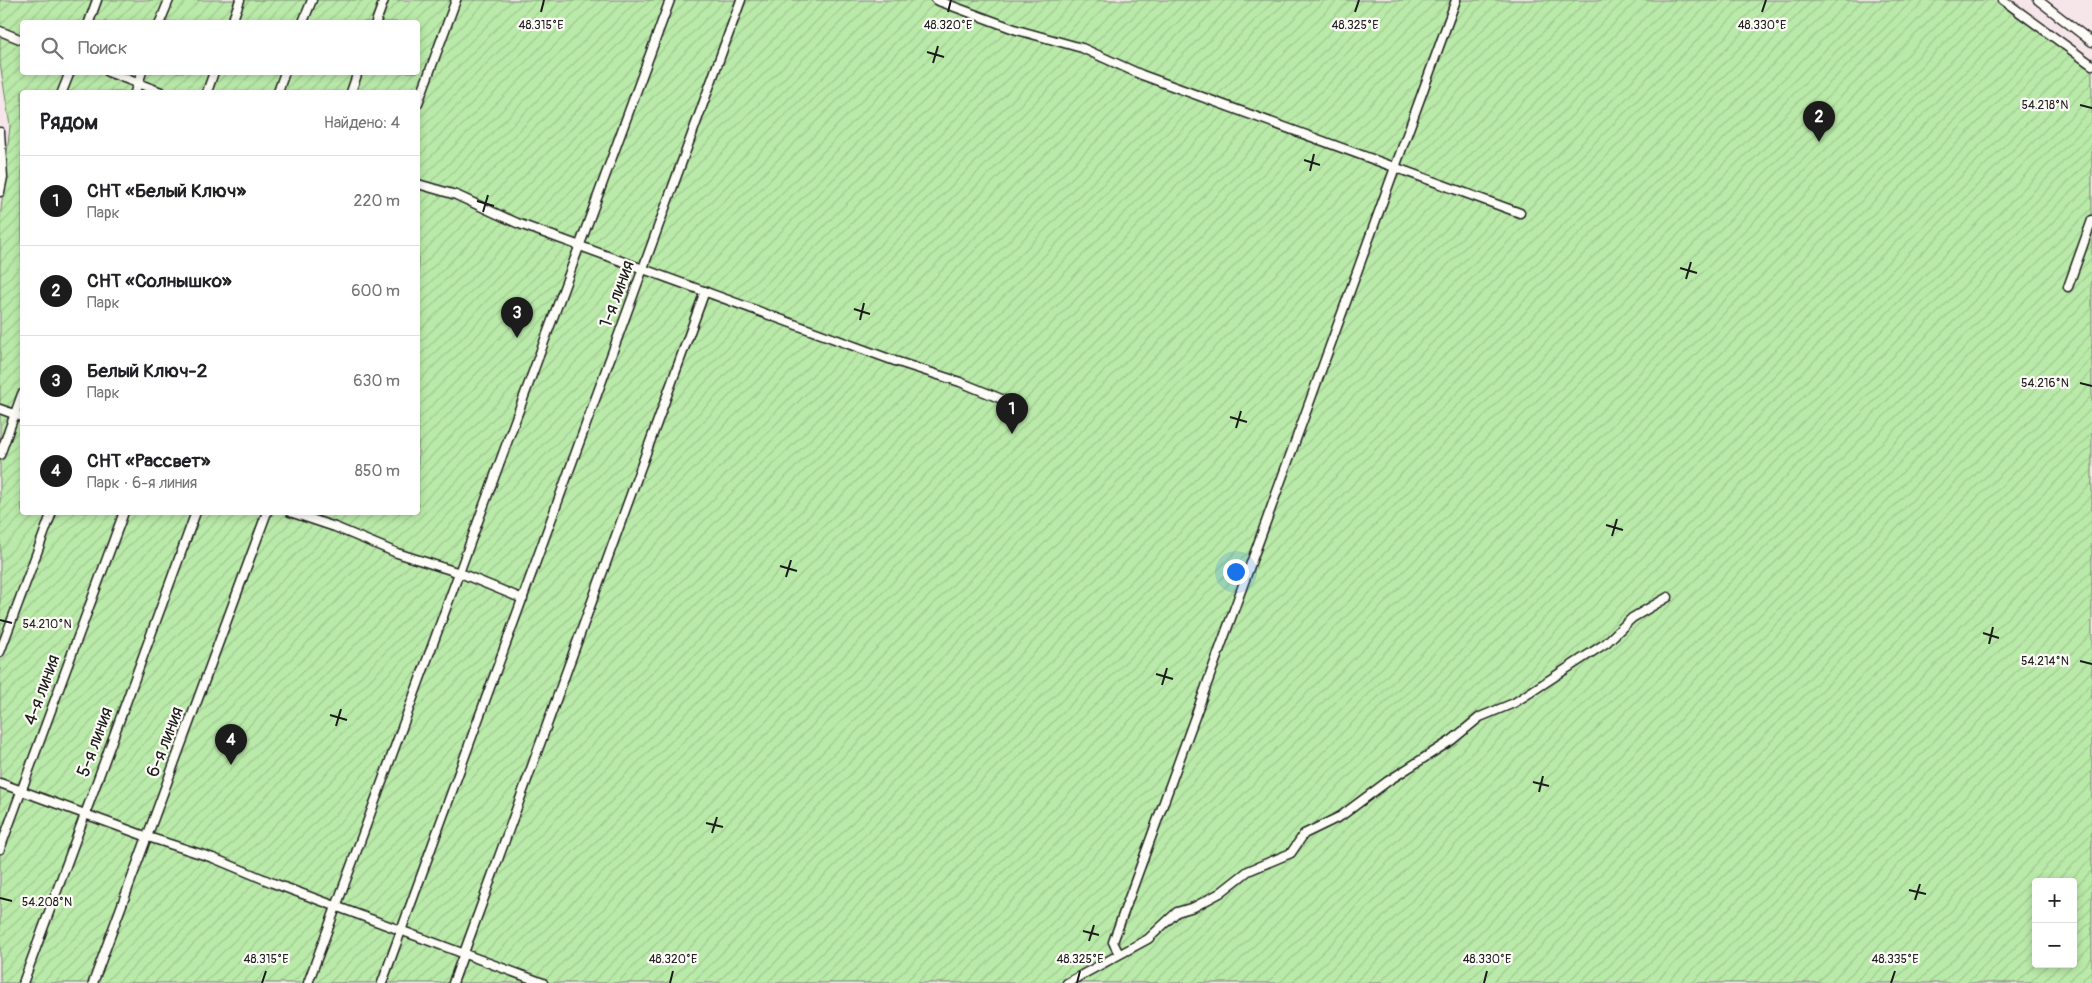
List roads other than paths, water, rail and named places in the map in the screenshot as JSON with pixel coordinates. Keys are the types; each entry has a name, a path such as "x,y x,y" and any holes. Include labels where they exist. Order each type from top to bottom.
{"street":[{"path":"90,20 97,0"},
{"path":"161,20 169,0"},
{"path":"233,20 240,0"},
{"path":"305,20 312,0"},
{"path":"377,20 384,0"},
{"path":"420,98 456,0"},
{"path":"308,983 670,0"},
{"name":"1-я линия","path":"382,983 741,0"},
{"path":"936,0 1017,30 1082,48 1142,75 1520,213"},
{"path":"1119,954 1113,942 1456,0"},
{"path":"2003,0 2092,65"},
{"path":"2038,0 2092,42"},
{"path":"0,31 20,39"},
{"path":"63,90 69,75"},
{"path":"116,75 155,90"},
{"path":"136,90 141,75"},
{"path":"208,90 213,75"},
{"path":"279,90 284,75"},
{"path":"352,90 357,75"},
{"path":"0,132 2,177 0,192"},
{"path":"420,185 456,195 517,223 886,358 960,382 1021,407"},
{"path":"2068,286 2092,220"},
{"path":"452,983 705,291"},
{"path":"0,408 19,416 0,455"},
{"path":"0,652 51,515"},
{"name":"4-я линия","path":"0,849 123,515"},
{"name":"5-я линия","path":"23,983 195,515"},
{"name":"6-я линия","path":"93,983 145,836 266,515"},
{"path":"299,515 335,527 397,553 460,573 523,599"},
{"path":"1067,983 1148,939 1177,912 1201,904 1248,871 1291,853 1304,834 1341,816 1388,781 1452,740 1485,714 1514,703 1588,653 1606,644 1632,618 1668,597"},
{"path":"0,783 145,836 213,858 336,907 543,983"}],"place":[{"name":"СНТ «Солнышко»","path":"1819,142"},
{"name":"Белый Ключ-2","path":"517,338"},
{"name":"СНТ «Белый Ключ»","path":"1012,434"},
{"name":"СНТ «Рассвет»","path":"231,765"}]}
